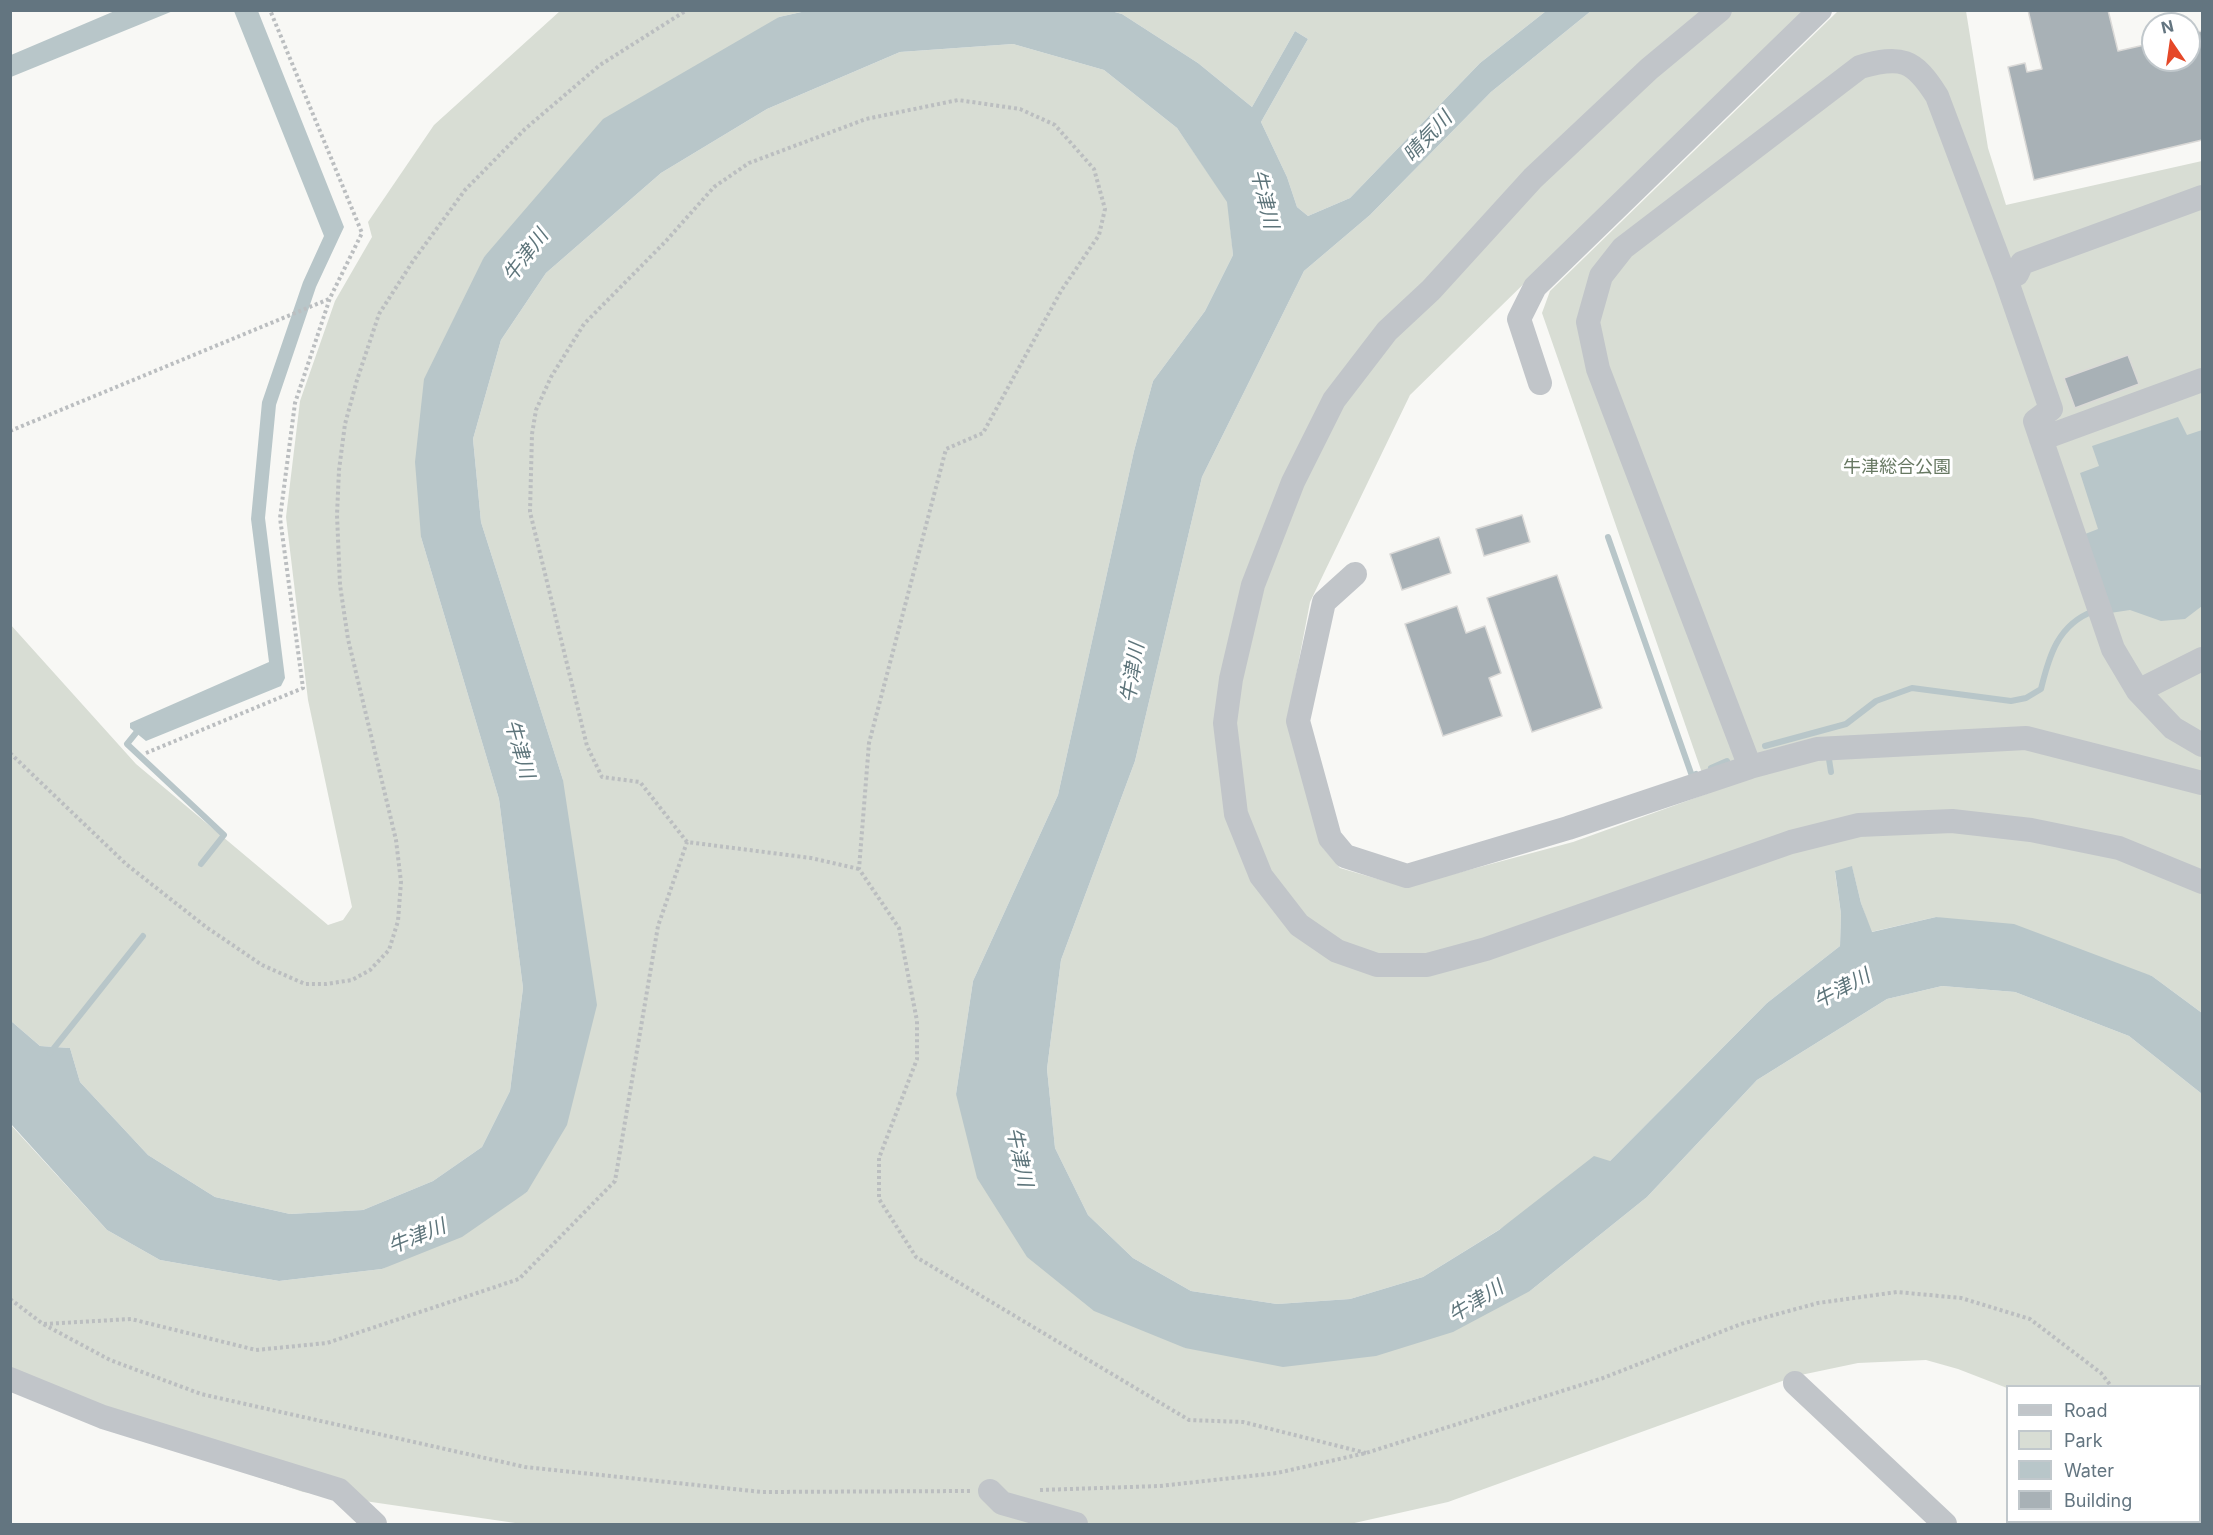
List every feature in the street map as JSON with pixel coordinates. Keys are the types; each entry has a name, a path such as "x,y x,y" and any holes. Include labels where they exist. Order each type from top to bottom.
{"street":[{"path":"1720,10 1649,69 1533,178 1431,290 1387,332 1334,400 1293,482 1253,585 1231,679 1225,723 1236,814 1261,876 1299,925 1337,951 1377,965 1427,965 1486,949 1791,842 1859,825 1952,821 2031,830 2119,848 2202,882"},
{"path":"1540,382 1519,319 1535,287 1820,10"},
{"path":"1750,767 1598,369 1588,322 1601,276 1623,248 1850,74 1860,67 1883,60 1907,62 1923,73 1937,96 2014,271 2051,409 2035,421 2113,650 2139,692 2173,728 2202,745"},
{"path":"2014,271 2202,196"},
{"path":"2042,439 2202,380"},
{"path":"1354,574 1324,602 1298,721 1330,838 1345,856 1407,876 1568,828 1750,767 1818,748 2026,738 2202,783"},
{"path":"2139,692 2202,659"},
{"path":"10,1379 103,1417 339,1490 375,1524"},
{"path":"1795,1383 1945,1524"},
{"path":"990,1491 1002,1503 1076,1524"}],"path":[{"path":"146,753 303,688 280,518 295,403 330,298 362,233 270,10"},
{"path":"10,753 126,864 206,927 262,965 305,984 326,984 352,980 370,970 389,950 398,921 401,882 396,840 348,639 340,585 337,515 339,470 345,424 357,380 379,314 413,261 465,189 525,129 600,65 687,10"},
{"path":"859,869 811,858 687,842 640,782 602,777 587,746 530,512 532,434 537,411 551,377 584,324 666,241 714,187 749,163 866,119 958,100 1020,109 1055,125 1094,169 1105,209 1099,235 1061,291 983,433 946,449 870,743 859,869 899,928 917,1021 917,1059 879,1158 879,1199 916,1257 1190,1420 1244,1422 1366,1453"},
{"path":"10,430 330,298"},
{"path":"43,1324 131,1319 256,1350 327,1343 519,1279 615,1181 658,926 687,842"},
{"path":"1036,1490 1160,1486 1277,1473 1366,1453 1603,1378 1741,1324 1818,1303 1897,1293 1960,1298 2030,1319 2101,1373 2110,1385"},
{"path":"10,1299 43,1324 110,1360 201,1394 525,1467 762,1492 990,1491"}],"green space":[{"path":"560,11 806,11 779,17 484,257 421,537 499,799 523,988 510,1091 482,1147 433,1181 363,1210 290,1214 215,1197 148,1155 80,1082 70,1048 40,1046 11,1021 10,624 136,764 328,925 343,920 352,907 308,700 286,517 300,401 335,301 372,237 368,222 434,125"},
{"path":"1111,11 1546,11 1480,63 1350,198 1308,216 1297,207 1287,177 1261,122 1308,39 1295,31 1252,107 1198,63 1122,14"},
{"name":"牛津総合公園","path":"1591,11 1803,11 1410,395 1310,602 1287,723 1323,848 1340,868 1405,887 1573,842 1709,793 1542,313 1550,291 1838,11 1966,11 1988,148 2006,205 2202,161 2202,1013 2152,976 1936,917 1871,932 1852,867 1835,872 1841,914 1840,946 1767,1003 1610,1161 1423,1277 1350,1299 1277,1304 1191,1291 1133,1258 1088,1215 1055,1148 1047,1069 1061,960 1135,761 1202,477 1304,271 1370,215 1491,92"},
{"path":"1013,44 1104,70 1177,128 1228,202 1233,255 1205,311 1153,381 1134,451 1058,795 973,981 956,1094 1185,1348 1530,1291 1647,1197 1757,1080 1887,999 1942,986 2015,992 2129,1036 2202,1094 2202,1524 2089,1524 2201,1523 2201,1385 2006,1385 2006,1388 1958,1369 1926,1360 1858,1363 1796,1376 1448,1502 1350,1524 522,1524 303,1492 97,1423 11,1382 10,1124 107,1230 160,1260 279,1281 382,1269 527,1192 563,780 481,522 473,439 501,340 546,273 661,173 767,109 900,52"}],"water":[{"path":"117,10 173,11 11,77 11,55"},
{"path":"234,11 258,11 344,227 316,287 276,405 265,518 285,678 281,686 146,741 130,728 130,723 269,662 251,519 262,402 303,282 324,236"},
{"path":"806,11 1111,11 1122,14 1198,63 1252,107 1295,31 1308,39 1261,122 1287,177 1297,207 1308,216 1350,198 1480,63 1546,11 1591,11 1491,92 1370,215 1304,271 1202,477 1135,761 1061,960 1047,1069 1055,1148 1088,1215 1133,1258 1191,1291 1277,1304 1350,1299 1423,1277 1499,1230 1594,1156 1610,1161 1767,1003 1840,946 1841,914 1835,871 1852,866 1861,903 1872,932 1936,917 2014,924 2152,976 2202,1013 2202,1094 2129,1036 2015,992 1942,986 1887,999 1757,1080 1647,1197 1530,1291 1453,1332 1376,1356 1283,1367 1185,1348 1094,1311 1027,1257 977,1178 956,1094 973,981 1058,795 1134,451 1153,381 1205,311 1233,255 1227,202 1177,128 1104,70 1013,44 900,52 767,109 661,173 546,273 501,340 473,439 481,522 563,780 597,1005 567,1125 527,1192 462,1237 382,1269 279,1281 160,1260 107,1230 11,1124 11,1021 40,1046 70,1048 80,1082 148,1155 215,1197 290,1214 363,1210 433,1181 482,1147 510,1091 523,988 499,799 421,537 415,462 424,379 484,257 603,119 779,17"},
{"path":"2178,417 2187,435 2202,430 2202,606 2185,619 2161,621 2130,610 2110,613 2080,536 2098,529 2080,473 2099,466 2092,446"}],"building":[{"path":"2028,10 2108,10 2118,51 2141,46 2141,72 2201,72 2202,31 2202,140 2034,180 2008,67 2025,63 2027,72 2042,69"},
{"path":"2128,355 2139,384 2075,408 2064,378"},
{"path":"1522,515 1530,542 1484,556 1476,529"},
{"path":"1439,537 1451,573 1402,590 1390,554"},
{"path":"1557,575 1602,708 1532,732 1487,598"},
{"path":"1457,606 1466,633 1485,626 1501,673 1489,678 1502,716 1443,736 1405,624"}],"waterway":[{"path":"1608,537 1692,776 1696,774"},
{"path":"1765,746 1846,724 1876,701 1912,688 2011,701 2026,698 2041,689 2052,653 2064,633 2072,624 2094,611"},
{"path":"140,728 127,744 224,835 201,864"},
{"path":"1828,753 1831,772"},
{"path":"1711,768 1727,761"},
{"path":"50,1053 143,936"}],"water label":[{"name":"晴気川","path":"1428,137"},
{"name":"牛津川","path":"1264,199"},
{"name":"牛津川","path":"526,256"},
{"name":"牛津川","path":"1133,673"},
{"name":"牛津川","path":"519,749"},
{"name":"牛津川","path":"1842,989"},
{"name":"牛津川","path":"1019,1157"},
{"name":"牛津川","path":"417,1237"},
{"name":"牛津川","path":"1476,1302"}]}
